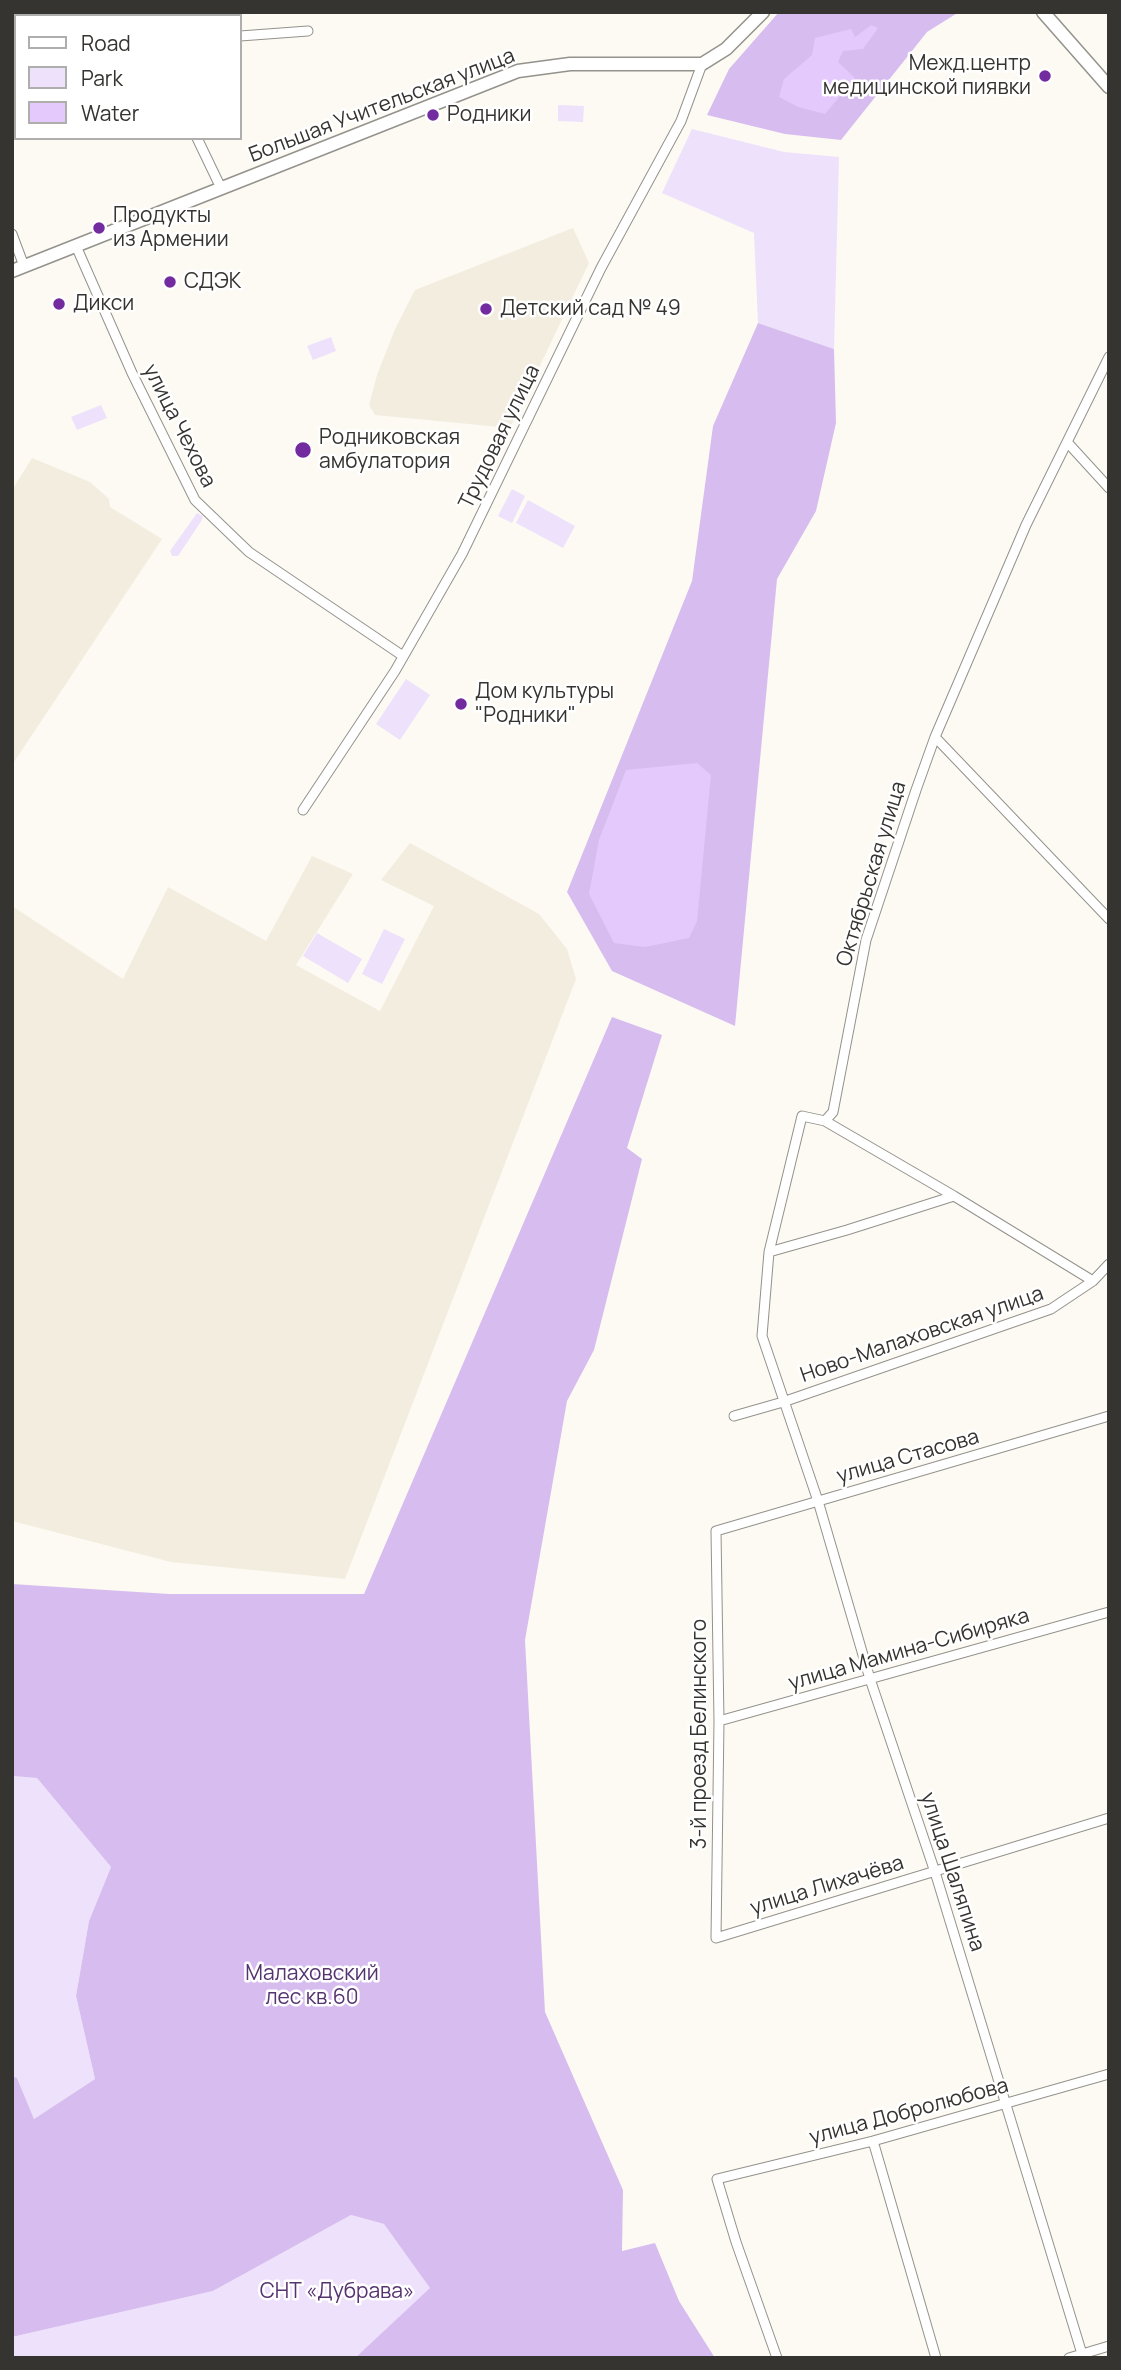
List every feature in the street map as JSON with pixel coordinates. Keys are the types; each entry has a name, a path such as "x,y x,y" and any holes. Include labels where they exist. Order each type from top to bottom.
{"main road":[{"path":"1043,12 1109,87"},
{"path":"702,64 726,49 757,15"},
{"name":"Большая Учительская улица","path":"18,269 518,71 570,64 702,64"}],"street":[{"path":"242,36 308,31"},
{"name":"Трудовая улица","path":"303,810 403,656 462,554 601,268 681,121 702,64"},
{"path":"199,140 221,188"},
{"path":"12,234 18,269"},
{"name":"улица Чехова","path":"76,246 132,373 195,500 249,552 403,656"},
{"name":"Октябрьская улица","path":"825,1121 833,1112 866,940 935,737 1026,525 1109,357"},
{"path":"1067,442 1109,488"},
{"path":"935,737 1109,919"},
{"path":"783,1402 762,1336 769,1252 802,1116 825,1121 1093,1281"},
{"path":"769,1252 954,1196"},
{"name":"Ново-Малаховская улица","path":"734,1416 783,1402 1051,1309 1093,1281 1109,1264"},
{"name":"улица Шаляпина","path":"783,1402 818,1501 870,1679 935,1872 1082,2354"},
{"name":"улица Стасова","path":"716,1531 1109,1416"},
{"name":"3-й проезд Белинского","path":"716,1531 719,1721 716,1938"},
{"name":"улица Мамина-Сибиряка","path":"719,1721 1109,1612"},
{"name":"улица Лихачёва","path":"716,1938 1109,1818"},
{"name":"улица Добролюбова","path":"777,2358 717,2179 873,2141 1109,2074"},
{"path":"873,2141 936,2358"},
{"path":"1069,2358 1109,2346"}],"shaded area":[{"name":"Детский сад № 49","path":"573,228 589,263 510,428 375,415 369,405 377,375 395,329 415,290"},
{"path":"32,458 90,482 109,499 110,507 162,539 12,765 12,490"},
{"path":"410,843 539,914 567,949 576,979 345,1579 171,1562 12,1521 12,906 123,979 168,887 266,941 312,856 353,874 296,965 380,1011 434,906 381,880"}],"green space":[{"path":"779,12 959,12 927,32 841,140 785,134 707,115 729,69"},
{"path":"558,105 584,106 583,122 558,121"},
{"path":"692,129 784,152 839,157 834,349 758,323 754,233 662,193"},
{"path":"758,323 834,349 836,423 816,511 777,579 735,1026 612,971 567,892 692,581 713,426"},
{"path":"331,337 336,351 313,360 307,346"},
{"path":"101,405 107,418 77,430 71,417"},
{"path":"512,489 525,496 512,523 498,516"},
{"path":"528,500 575,526 563,548 516,523"},
{"path":"197,513 203,516 202,520 178,556 172,556 170,551"},
{"path":"406,679 430,695 400,740 376,724"},
{"path":"384,929 405,939 382,984 362,974"},
{"path":"317,933 362,959 348,983 303,956"},
{"name":"Малаховский лес кв.60","path":"612,1017 662,1035 627,1148 642,1159 594,1350 567,1401 525,1640 545,2012 623,2190 622,2251 655,2243 679,2301 715,2358 355,2358 430,2288 384,2224 351,2215 213,2291 12,2337 12,2076 17,2078 34,2119 95,2079 76,1996 89,1921 111,1867 37,1778 12,1776 12,1584 169,1594 364,1594"},
{"path":"12,1776 37,1778 111,1867 89,1921 76,1996 95,2079 34,2119 17,2078 12,2076"},
{"name":"СНТ «Дубрава»","path":"351,2215 384,2224 431,2288 355,2358 12,2358 12,2337 213,2291"}],"water":[{"path":"871,25 878,28 863,49 843,51 838,62 855,78 825,114 798,107 779,97 784,79 812,55 815,38 851,29 855,37"},
{"path":"697,763 711,775 697,921 689,938 645,947 614,943 589,894 599,840 626,770"}],"place":[{"name":"Межд.центр медицинской пиявки","path":"1045,76"},
{"name":"Родники","path":"433,115"},
{"name":"Продукты из Армении","path":"99,228"},
{"name":"СДЭК","path":"170,282"},
{"name":"Дикси","path":"59,304"},
{"name":"Детский сад № 49","path":"486,309"},
{"name":"Родниковская амбулатория","path":"303,450"},
{"name":"Дом культуры \"Родники\"","path":"461,704"}]}
